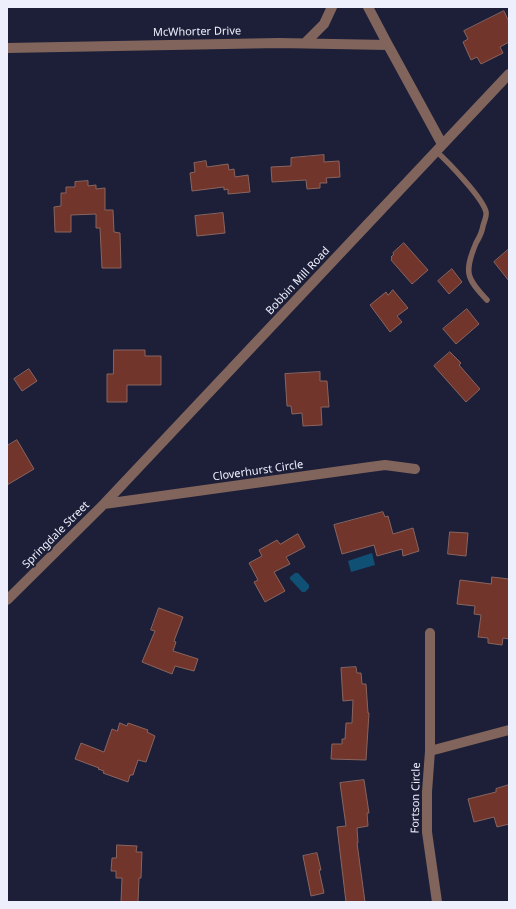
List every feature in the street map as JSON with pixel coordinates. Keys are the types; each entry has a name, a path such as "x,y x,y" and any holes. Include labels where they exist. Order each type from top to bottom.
{"street":[{"path":"305,43 324,24 332,7"},
{"path":"368,7 439,147"},
{"name":"McWhorter Drive","path":"7,48 305,43 388,45"},
{"name":"Bobbin Mill Road","path":"104,504 509,74"},
{"name":"Cloverhurst Circle","path":"104,504 385,465 415,469"},
{"name":"Springdale Street","path":"7,599 104,504"},
{"path":"430,633 430,751"},
{"name":"Fortson Circle","path":"437,902 427,832 426,792 430,751 509,730"}],"lane":[{"path":"439,147 452,166 483,204 486,214 483,229 470,261 468,274 474,286 487,300"}],"water":[{"path":"372,553 375,565 351,572 348,561"},
{"path":"295,573 298,573 309,585 309,588 305,592 302,592 290,579 290,577"}],"building":[{"path":"504,11 509,22 509,42 500,47 503,53 481,64 477,57 471,60 463,42 468,39 464,31"},
{"path":"324,155 324,162 339,161 340,177 326,178 327,183 320,183 320,188 307,189 306,180 272,182 271,167 291,166 291,158"},
{"path":"206,161 207,167 228,164 229,170 234,169 235,177 248,175 250,192 228,194 228,189 224,190 224,187 192,191 190,173 195,172 194,163"},
{"path":"88,181 88,186 96,185 96,189 105,188 105,210 113,210 114,232 120,233 121,268 102,268 100,228 96,228 96,214 71,215 71,232 55,232 54,207 61,206 61,193 66,193 66,187 75,187 75,182"},
{"path":"223,213 225,233 197,236 195,216"},
{"path":"404,243 428,270 412,284 391,260 391,257 394,254 393,253"},
{"path":"509,249 509,281 494,262"},
{"path":"452,269 462,282 449,294 438,281"},
{"path":"393,290 408,308 397,316 402,322 390,332 370,305 386,292 388,295"},
{"path":"467,309 479,324 456,344 443,329"},
{"path":"114,350 145,350 145,356 161,356 161,385 127,385 127,402 107,402 107,374 113,374"},
{"path":"450,352 461,363 459,365 480,389 466,402 434,366"},
{"path":"29,369 37,381 22,391 14,379"},
{"path":"320,372 320,381 327,381 329,407 321,407 322,425 303,426 302,413 292,414 291,406 287,406 285,374"},
{"path":"17,440 34,469 7,485 7,446"},
{"path":"383,512 385,517 388,516 393,534 413,528 419,551 403,556 402,549 377,556 374,545 342,554 334,525"},
{"path":"450,532 468,533 466,556 448,554"},
{"path":"298,534 305,547 286,557 290,564 274,572 285,591 265,602 254,582 258,580 249,563 262,556 259,550 277,540 280,544"},
{"path":"492,577 509,579 509,639 503,638 502,645 488,643 488,638 478,637 481,615 474,614 475,606 457,604 460,580 491,584"},
{"path":"159,608 183,617 174,641 176,642 173,651 198,659 194,671 175,666 172,674 142,662 155,631 151,630"},
{"path":"356,667 357,673 361,673 362,684 366,684 369,713 366,760 331,759 332,744 342,744 342,739 345,739 346,723 352,723 353,700 343,701 341,668"},
{"path":"120,723 127,726 128,723 148,730 147,732 155,736 146,762 138,760 133,775 130,775 128,782 103,773 104,771 98,769 99,768 75,759 81,743 104,752 112,729 117,731"},
{"path":"364,780 369,813 367,813 368,826 357,828 357,843 365,902 346,902 337,827 346,826 340,783"},
{"path":"509,785 509,824 497,827 494,817 474,822 468,799 496,792 496,789"},
{"path":"117,845 137,846 136,852 142,852 138,902 121,902 122,878 116,878 116,871 111,871 112,858 116,858"},
{"path":"317,853 324,893 311,896 303,856"}]}
